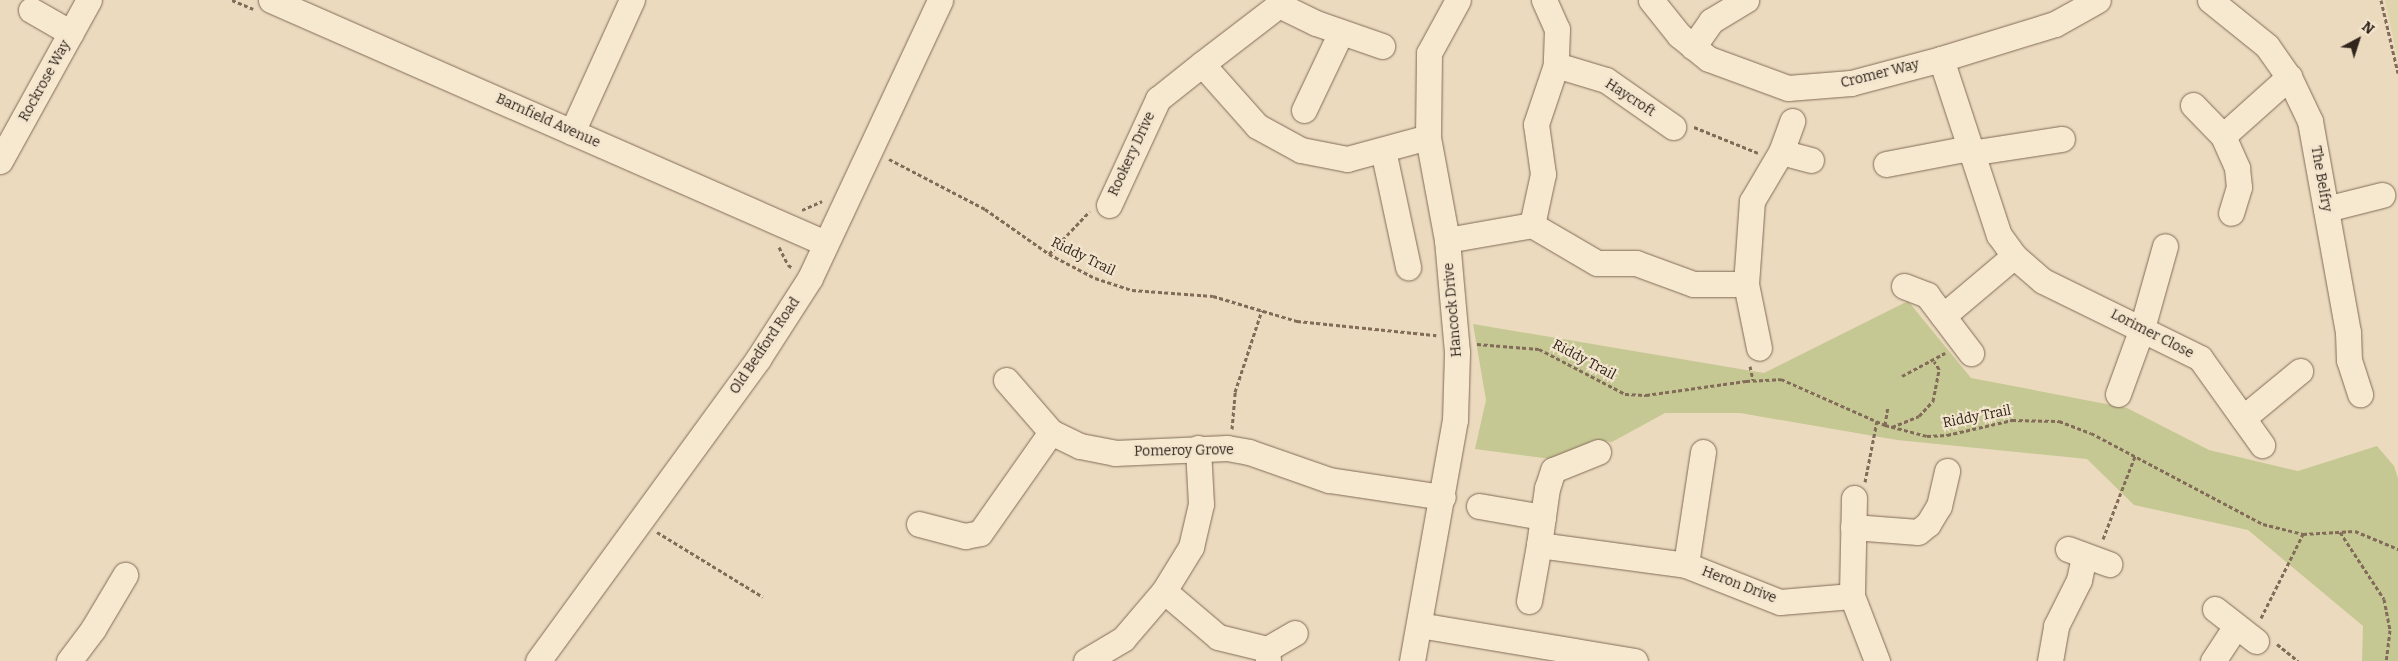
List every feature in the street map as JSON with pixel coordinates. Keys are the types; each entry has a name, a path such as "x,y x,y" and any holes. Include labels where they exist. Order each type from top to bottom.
{"street":[{"name":"Rockrose Way","path":"0,161 89,0"},
{"name":"Barnfield Avenue","path":"271,0 825,244"},
{"path":"572,132 632,0"},
{"name":"Old Bedford Road","path":"538,661 758,359 810,278 940,0"},
{"name":"Hancock Drive","path":"1412,661 1443,497 1455,420 1457,352 1447,240 1428,137 1429,53 1458,0"},
{"path":"1532,225 1544,174 1536,124 1556,65 1558,29 1544,0"},
{"name":"Cromer Way","path":"1651,0 1679,36 1709,59 1788,88 1851,83 1941,58 2055,24 2098,0"},
{"path":"1693,47 1711,21 1746,0"},
{"name":"Rookery Drive","path":"1108,205 1158,99 1276,3 1316,23 1382,46"},
{"name":"The Belfry","path":"2226,4 2267,46 2289,77 2310,121 2348,332 2349,360 2360,394"},
{"path":"31,10 71,33"},
{"path":"1304,110 1341,32"},
{"name":"Lorimer Close","path":"1941,58 1969,151 1999,235 2014,256 2043,281 2200,358 2262,445"},
{"path":"1202,64 1257,126 1301,150 1347,159 1428,137"},
{"name":"Haycroft","path":"1556,65 1606,80 1674,127"},
{"path":"2224,136 2289,77"},
{"path":"2193,105 2224,136 2237,168 2239,188 2231,213"},
{"path":"1759,348 1746,284 1752,201 1779,157 1792,121"},
{"path":"1886,164 2062,139"},
{"path":"1383,150 1408,267"},
{"path":"1779,157 1811,160"},
{"path":"2326,209 2382,195"},
{"path":"1447,240 1532,225 1597,263 1636,263 1692,284 1746,284"},
{"path":"2118,394 2142,328 2165,246"},
{"path":"1943,316 2014,256"},
{"path":"1904,286 1927,295 1966,347"},
{"path":"2243,418 2300,371"},
{"name":"Pomeroy Grove","path":"1006,380 1051,432 1080,446 1115,453 1228,448 1249,452 1329,480 1443,497"},
{"path":"919,524 965,536 980,533 1051,432"},
{"path":"1086,661 1123,639 1164,591 1191,547 1201,504 1198,448"},
{"path":"1529,601 1547,488 1553,470 1598,452"},
{"name":"Heron Drive","path":"1686,565 1702,452"},
{"path":"1853,527 1918,532 1928,524 1938,506 1947,471"},
{"path":"1854,498 1852,596 1877,661"},
{"path":"1479,506 1543,517"},
{"name":"Heron Drive","path":"1539,545 1686,565 1780,602 1852,596"},
{"path":"2050,661 2056,626 2089,557"},
{"path":"69,661 93,629 125,575"},
{"path":"1164,591 1218,637 1267,655 1295,633"},
{"path":"2213,661 2247,634 2215,609"},
{"path":"1419,625 1580,656 1635,661"}],"path":[{"path":"2381,0 2398,73"},
{"path":"1674,127 1696,127 1779,157"},
{"name":"Riddy Trail","path":"883,156 985,209 1049,254 1095,278 1132,290 1213,296 1297,320 1436,336 1437,343"},
{"path":"1049,254 1095,206 1108,205"},
{"path":"1228,448 1235,417 1235,392 1262,310"},
{"name":"Riddy Trail","path":"1473,353 1474,344 1539,349 1625,394 1646,395 1746,381 1781,379 1885,425 1927,436 1948,435 2012,420 2059,422 2135,456 2263,524 2303,534 2355,531 2398,549"},
{"path":"1902,376 1966,347"},
{"path":"1892,427 1919,416 1932,401 1939,369 1934,361"},
{"path":"1885,425 1888,407"},
{"path":"1854,498 1862,494 1877,421"},
{"path":"2089,557 2135,456"},
{"path":"652,529 763,597"},
{"path":"2340,532 2384,599 2390,630 2386,661"},
{"path":"2247,634 2303,534"}],"shaded area":[{"path":"2385,0 2398,0 2398,60 2390,23"}],"green space":[{"path":"1908,301 1971,378 2127,408 2209,450 2298,471 2377,446 2394,466 2398,478 2398,661 2362,661 2363,626 2248,530 2134,505 2087,459 1897,440 1740,413 1665,413 1612,442 1594,440 1559,460 1475,449 1486,400 1473,324 1764,373"}]}
